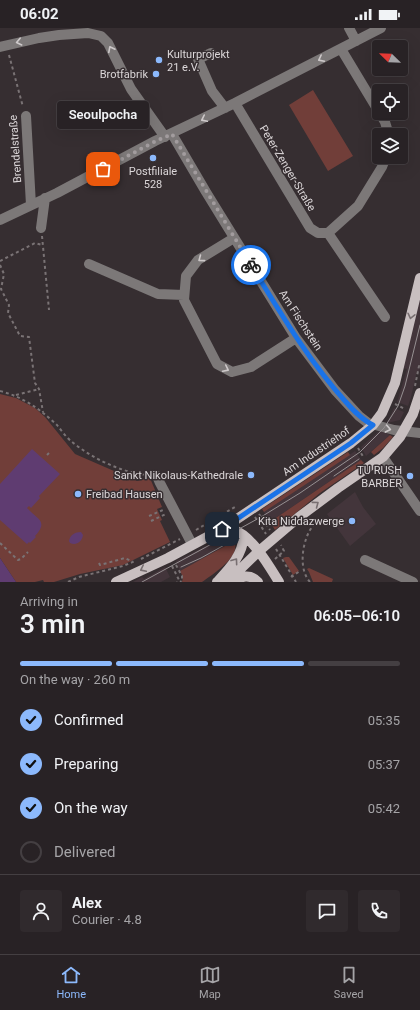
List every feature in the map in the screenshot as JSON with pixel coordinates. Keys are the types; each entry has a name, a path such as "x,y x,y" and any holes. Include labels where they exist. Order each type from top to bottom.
{"main road":[{"name":"Am Industriehof","path":"117,582 222,529 351,443 373,425 386,404 399,369 420,278"},
{"path":"228,582 259,551 299,517 383,457 404,432 417,395"},
{"path":"222,529 233,529 244,536 259,551 278,582"},
{"path":"217,582 240,553 243,546 244,536"},
{"path":"228,582 246,576 255,578 258,582"}],"street":[{"path":"349,28 356,41"},
{"path":"0,220 236,103 381,28"},
{"path":"4,46 39,38 86,31"},
{"name":"Am Fischstein","path":"86,31 101,36 108,43 131,89 169,135 296,338 335,390 359,416 373,425"},
{"path":"341,49 385,122 387,128"},
{"path":"211,52 198,59 212,91 225,108"},
{"name":"Peter-Zenger-Straße","path":"236,103 310,228 318,233 328,233"},
{"name":"Brendelstraße","path":"26,116 31,205"},
{"path":"383,164 358,206 328,233 385,317"},
{"path":"41,228 45,198"},
{"path":"234,238 198,260 186,276 184,300 217,364 232,372 251,367 296,338"},
{"path":"89,264 158,294 184,295"},
{"path":"373,425 404,432 420,433"},
{"path":"383,457 420,511"},
{"path":"157,476 192,544"},
{"path":"365,560 413,582"}],"path":[{"name":"Brendelstraße","path":"4,46 26,116"},
{"path":"41,228 49,310"},
{"path":"0,261 35,243 42,245"},
{"path":"0,265 4,274 1,289 10,306 8,313 20,336 30,337 35,383 39,389 43,412"},
{"path":"386,404 391,409 393,404 406,409 411,400 417,395 419,366 416,366"},
{"path":"15,395 39,389"},
{"path":"0,391 15,395 43,412 69,440 80,449 114,467 138,474 157,476"},
{"path":"68,582 79,577 133,562 240,504"},
{"path":"149,516 173,508"},
{"path":"151,521 173,508"},
{"path":"257,510 271,532"},
{"path":"253,513 267,535"},
{"path":"310,582 306,579 304,568 304,543 308,532 317,520"},
{"path":"0,543 18,560 21,560 28,552"},
{"path":"281,546 284,551"},
{"path":"280,554 291,577 296,582"},
{"path":"99,563 100,565 126,558 133,562"},
{"path":"172,565 179,580 177,582"},
{"path":"179,571 182,576 180,582"},
{"path":"291,577 300,571"}],"shaded area":[{"path":"313,90 353,156 328,171 289,105"},
{"path":"420,295 420,368 419,372 417,371 408,406 397,402 407,369 402,368"},
{"name":"Freibad Hausen","path":"0,394 16,398 35,408 45,417 75,454 137,481 150,478 162,507 157,509 162,520 160,521 170,542 123,565 80,574 54,582 44,582 43,580 35,582 16,582 0,558"},
{"path":"394,408 404,412 400,420 387,423"},
{"path":"380,430 390,435 366,456 361,447"},
{"path":"390,435 393,437 374,455 371,452"},
{"path":"32,449 60,474 39,496 40,498 31,508 29,506 27,508 40,520 41,527 35,536 36,537 27,544 0,520 0,484"},
{"path":"355,451 361,460 270,522 264,512"},
{"path":"348,452 350,455 264,512 262,509"},
{"path":"361,460 364,463 320,493 275,530 270,522"},
{"name":"Kita Niddazwerge","path":"355,492 363,507 376,524 350,546 327,514"},
{"path":"81,532 83,535 80,541 76,544 70,543 70,539 75,533"},
{"path":"224,537 234,541 180,571 176,561"},
{"path":"234,541 234,553 219,569 202,582 182,582 183,577 180,571"},
{"path":"289,557 299,571 293,575 283,558"},
{"path":"0,558 16,582 0,582"},
{"path":"165,567 170,577 161,582 133,582 142,577 144,579"},
{"path":"309,568 333,579 332,582 313,582 307,569"}],"tram line":[{"path":"142,582 261,517 300,493 360,452 384,428 398,406 405,386 420,325"},
{"path":"334,476 359,459"},
{"path":"181,567 228,543"}],"way so far":[{"path":"103,169 172,134 251,265"}],"place":[{"name":"Kulturprojekt 21 e.V.","path":"159,60"},
{"name":"Brotfabrik","path":"156,74"},
{"name":"Postfiliale 528","path":"153,158"},
{"name":"Seoulpocha","path":"103,169"},
{"name":"Sankt Nikolaus-Kathedrale","path":"251,475"},
{"name":"TU RUSH BARBER","path":"410,476"},
{"name":"Freibad Hausen","path":"78,494"},
{"name":"Kita Niddazwerge","path":"352,521"}],"route":[{"path":"222,529 351,443 373,425 359,416 335,390 296,338 251,265"}]}
